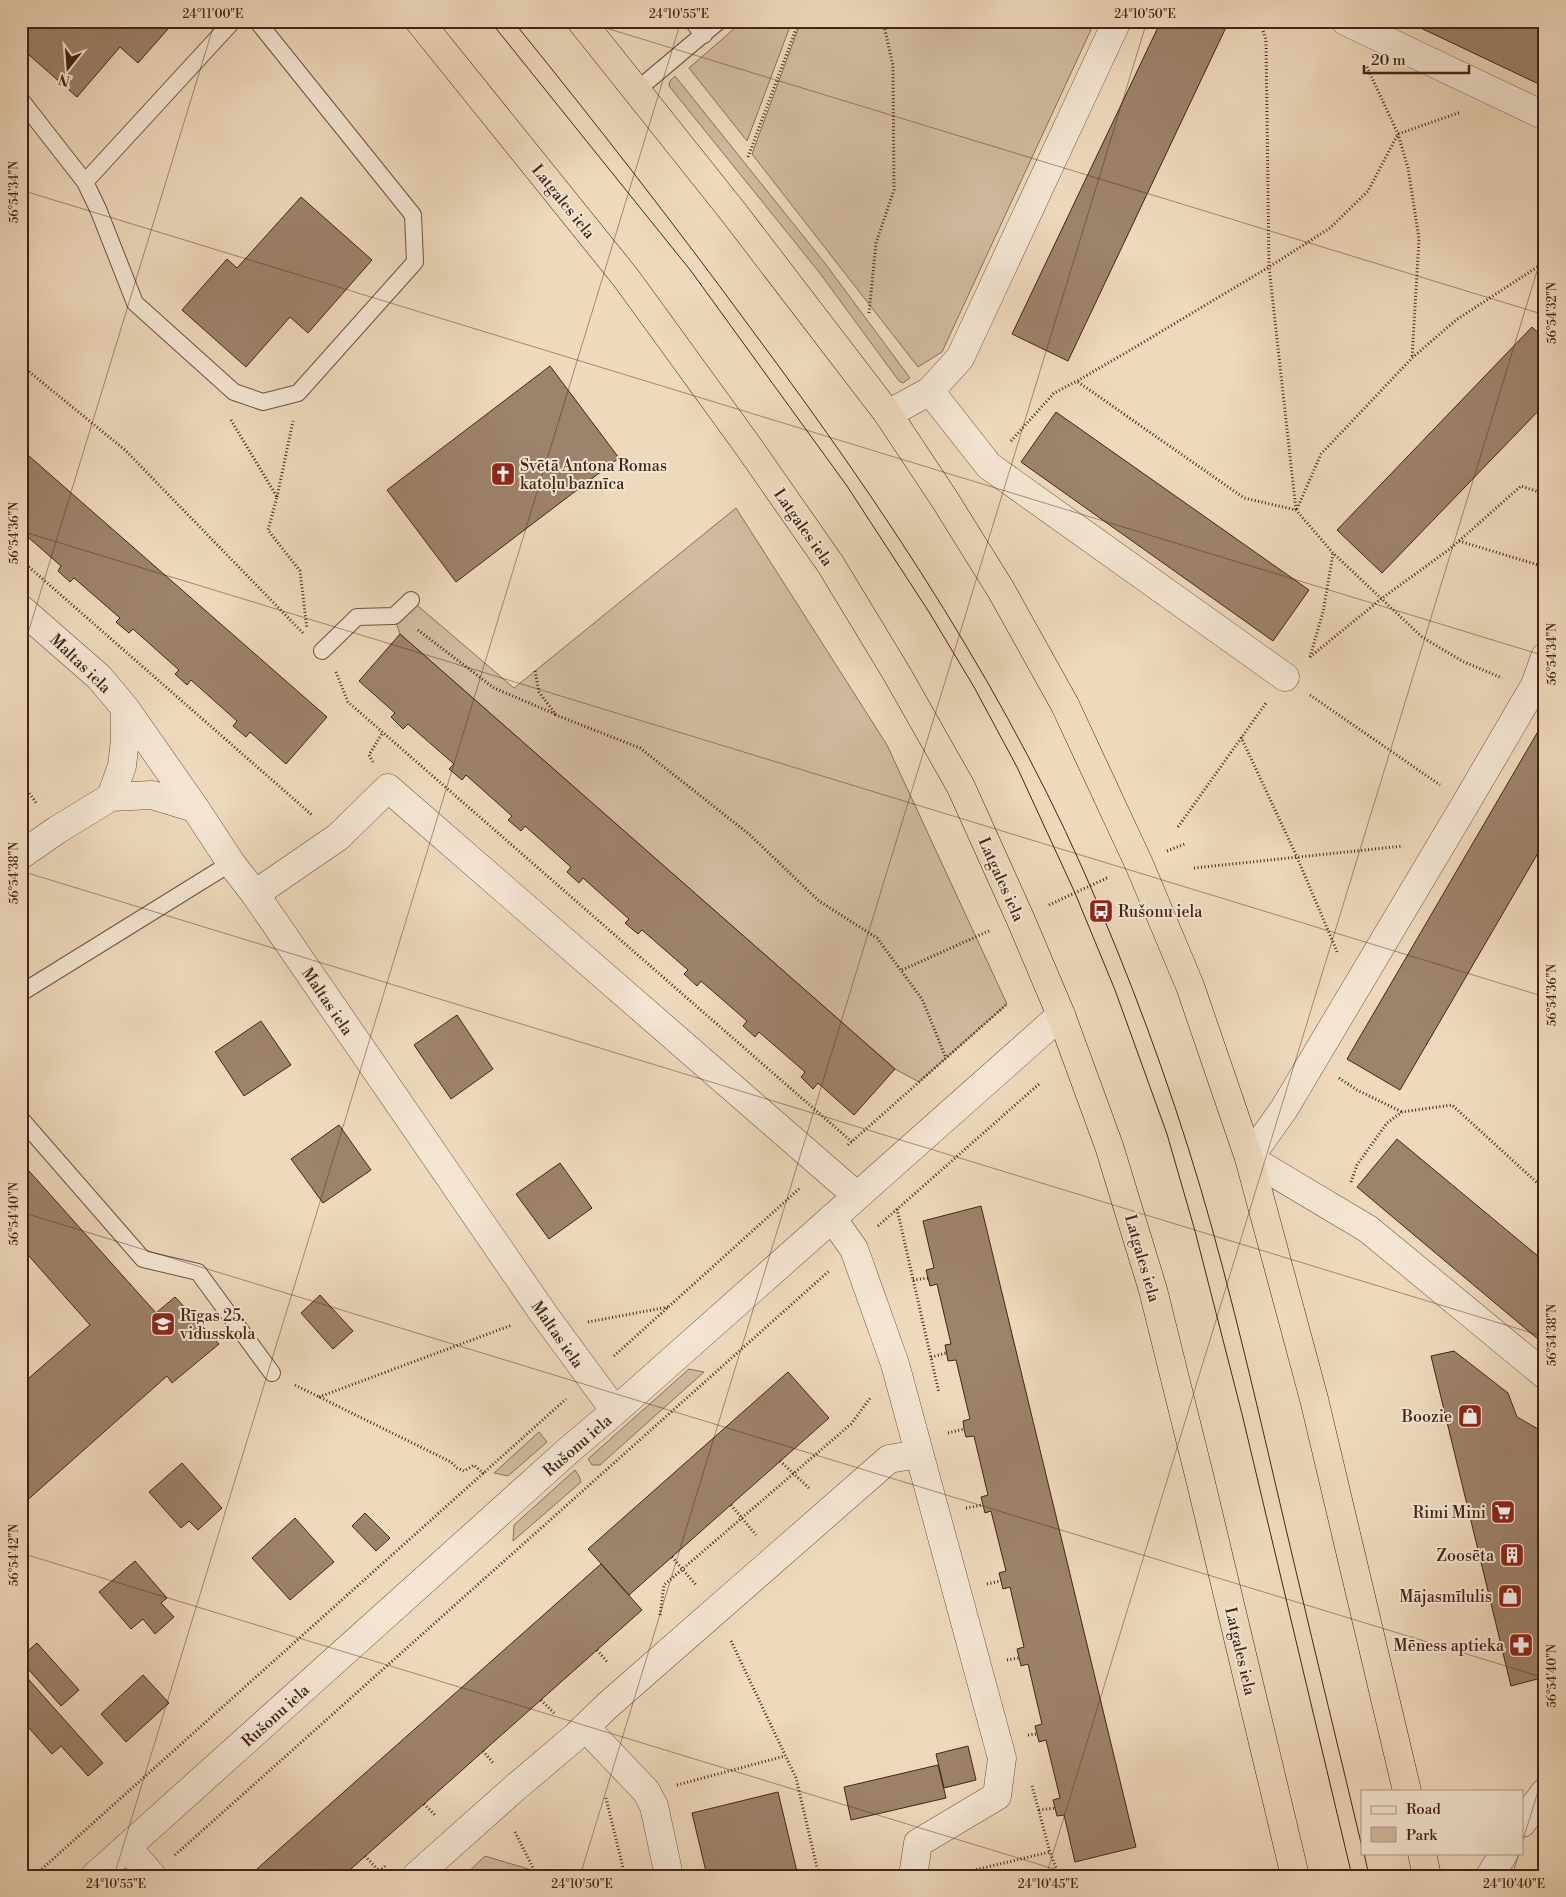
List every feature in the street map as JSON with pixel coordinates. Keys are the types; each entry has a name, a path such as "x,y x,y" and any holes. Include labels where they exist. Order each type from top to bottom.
{"highway":[{"name":"Latgales iela","path":"419,21 626,278 748,446 831,565 897,674 961,787 1020,918 1060,1015 1109,1146 1153,1290 1295,1876"},
{"path":"581,21 734,213 888,414 945,500 1001,590 1065,705 1139,864 1186,977 1250,1158 1314,1399 1407,1790"},
{"path":"1422,1854 1428,1876"}],"street":[{"path":"888,414 930,391 960,358 1117,21"},
{"path":"1345,21 1545,116"},
{"path":"930,391 989,466 1285,677"},
{"name":"Maltas iela","path":"21,609 99,677 125,708 196,808 231,863 255,894 548,1321 615,1411"},
{"path":"1541,672 1441,846 1313,1061 1284,1109 1250,1158 1368,1229 1545,1375"},
{"path":"111,797 122,766 125,740 125,708"},
{"path":"255,894 338,837 388,788 856,1195"},
{"path":"21,855 57,830 111,797 152,795 196,808"},
{"name":"Rušonu iela","path":"95,1876 509,1506 569,1450 1060,1015"},
{"path":"832,1218 854,1249 895,1364 1002,1758 997,1796 918,1843 913,1876"},
{"path":"416,1876 889,1459 918,1454"},
{"path":"586,1727 646,1791 654,1806 669,1876"},
{"path":"1524,1820 1545,1792"},
{"path":"126,1847 152,1876"},
{"path":"1490,1876 1503,1854"}],"lane":[{"path":"85,182 233,21"},
{"path":"21,100 85,182 98,209 135,302 234,392 263,402 298,394 415,262 413,214 257,21"},
{"path":"692,21 704,35"},
{"path":"637,90 719,21"},
{"path":"322,651 357,617 394,616 411,600"},
{"path":"21,993 231,863"},
{"path":"21,1119 143,1259 198,1272 272,1373"}],"path":[{"path":"748,157 798,21"},
{"path":"869,313 876,243 894,190 893,66 883,21"},
{"path":"1260,21 1266,40 1269,267 1296,510 1333,553 1422,637 1462,662 1504,679 1541,672"},
{"path":"1363,59 1398,134 1408,168 1418,239 1412,358"},
{"path":"989,466 1054,393 1078,382 1330,228 1368,191 1398,134 1464,111 1478,84"},
{"path":"1296,510 1322,454 1412,358 1456,320 1545,262"},
{"path":"21,365 125,450 307,637 300,571 268,530 277,497 298,394"},
{"path":"1078,382 1244,498 1296,510"},
{"path":"234,392 231,421 277,497"},
{"path":"1178,827 1285,677 1381,599 1458,541 1521,486 1545,494"},
{"path":"1458,541 1545,567"},
{"path":"1310,657 1323,612 1333,553"},
{"path":"21,560 338,837"},
{"path":"394,616 426,635 494,688 640,748 750,835 819,901 877,938 922,999 946,1058"},
{"path":"322,651 336,672 348,702 852,1142"},
{"path":"535,671 540,692 556,715"},
{"path":"1285,677 1466,803"},
{"path":"1241,737 1297,857 1354,992"},
{"path":"1164,853 1185,844"},
{"path":"1194,868 1418,845 1441,846"},
{"path":"1047,906 1117,874"},
{"path":"902,970 996,928"},
{"path":"34,1876 1007,1004"},
{"path":"1313,1061 1357,1090 1402,1112"},
{"path":"173,1857 1039,1084"},
{"path":"1346,1216 1351,1183 1357,1165 1388,1123 1402,1112 1452,1105 1545,1190"},
{"path":"913,1280 928,1278"},
{"path":"318,1397 548,1321 669,1306"},
{"path":"930,1357 946,1353"},
{"path":"660,1619 664,1585 851,1424 895,1364"},
{"path":"272,1373 451,1462 457,1468 464,1471 474,1465 484,1474"},
{"path":"948,1433 964,1429"},
{"path":"780,1461 832,1508"},
{"path":"731,1505 775,1559"},
{"path":"965,1508 983,1505"},
{"path":"983,1585 1001,1581"},
{"path":"717,1611 796,1778 819,1876"},
{"path":"603,1670 610,1664"},
{"path":"547,1720 561,1708"},
{"path":"611,1755 601,1777 625,1876"},
{"path":"646,1791 666,1788 785,1756"},
{"path":"494,1806 509,1820 537,1876"},
{"path":"1039,1810 1055,1808"},
{"path":"1042,1820 1050,1852 1059,1876"},
{"path":"948,1876 1050,1852"},
{"path":"365,1856 383,1876"},
{"path":"374,1876 386,1866"},
{"path":"1058,1871 1072,1876"}],"green space":[{"path":"743,21 792,21 747,141 689,68"},
{"path":"801,21 1095,21 942,352 918,367 752,154"},
{"path":"675,76 824,262 910,378 903,383 899,381 819,272 669,86 670,81"},
{"path":"736,508 887,745 1007,1004 919,1082 895,1069 400,634 394,616 411,600 514,688"},
{"path":"689,1369 704,1372 600,1465 592,1465 588,1459"},
{"path":"539,1432 547,1442 508,1476 494,1473"},
{"path":"575,1470 581,1482 513,1541 514,1525"},
{"path":"485,1856 552,1876 464,1876"}],"building":[{"path":"27,21 175,21 138,63 120,47 77,97 21,48 21,28"},
{"path":"1161,21 1229,21 1068,361 1012,334"},
{"path":"1406,21 1545,21 1545,87"},
{"path":"301,197 372,260 308,333 290,317 246,367 182,310 227,259 237,268"},
{"path":"1532,327 1545,339 1545,404 1382,573 1337,530"},
{"name":"Svētā Antona Romas katoļu baznīca","path":"550,366 619,458 456,582 387,490"},
{"path":"1056,412 1309,590 1273,641 1021,462"},
{"path":"21,449 327,717 286,764 250,732 246,737 233,726 237,721 191,680 187,685 175,674 179,670 133,629 129,633 116,622 120,618 74,578 70,582 58,571 61,566 21,531"},
{"path":"400,634 895,1069 854,1115 818,1083 813,1089 801,1077 805,1072 759,1032 755,1037 743,1026 747,1021 701,981 697,986 684,974 688,970 642,930 638,934 625,923 629,919 583,878 579,883 567,872 571,867 525,826 521,831 508,820 512,816 466,775 462,780 449,769 454,764 408,724 403,729 391,717 395,713 359,681"},
{"path":"1540,728 1545,730 1545,841 1400,1090 1347,1059"},
{"path":"457,1015 493,1069 451,1099 414,1045"},
{"path":"261,1021 291,1065 244,1096 215,1052"},
{"path":"339,1125 371,1170 323,1203 291,1159"},
{"path":"1397,1139 1545,1262 1545,1345 1357,1187"},
{"path":"21,1162 156,1313 175,1297 219,1344 172,1383 167,1376 23,1504 21,1502 21,1385 90,1325 21,1247"},
{"path":"560,1163 592,1208 549,1239 516,1194"},
{"path":"981,1206 1136,1847 1075,1862 1064,1815 1057,1816 1053,1800 1060,1798 1046,1740 1039,1742 1035,1726 1042,1724 1028,1664 1021,1666 1017,1649 1024,1647 1010,1587 1003,1589 999,1573 1006,1571 991,1511 985,1513 981,1497 988,1495 974,1436 966,1437 964,1429 963,1421 970,1419 956,1360 948,1361 945,1345 951,1344 937,1284 930,1286 926,1270 934,1268 923,1221"},
{"path":"320,1295 353,1331 333,1349 301,1313"},
{"name":"Zoosēta","path":"1454,1351 1508,1393 1517,1417 1545,1433 1545,1677 1511,1686 1431,1356"},
{"path":"788,1372 829,1418 629,1595 588,1549"},
{"path":"182,1463 222,1508 198,1530 189,1521 181,1528 149,1492"},
{"path":"365,1513 390,1538 376,1551 352,1526"},
{"path":"295,1518 334,1562 290,1600 252,1558"},
{"path":"135,1561 167,1598 161,1603 174,1617 155,1634 143,1619 131,1629 99,1592"},
{"path":"601,1564 642,1610 343,1876 249,1876"},
{"path":"37,1643 79,1690 61,1706 21,1661 21,1657"},
{"path":"21,1671 103,1763 88,1776 61,1746 52,1754 21,1719"},
{"path":"143,1675 169,1703 126,1742 101,1714"},
{"path":"968,1746 976,1780 944,1788 936,1754"},
{"path":"938,1765 946,1798 851,1820 844,1787"},
{"path":"778,1792 798,1876 707,1876 692,1813"},
{"path":"1028,1870 1030,1876 1003,1876"}],"tram line":[{"path":"490,21 691,271 847,486 929,612 974,687 1017,767 1075,893 1115,990 1167,1134 1195,1231 1242,1414 1352,1876"},
{"path":"513,21 694,252 851,467 944,609 987,681 1066,831 1100,909 1147,1027 1175,1107 1200,1188 1245,1355 1361,1843"},
{"path":"1364,1854 1369,1876"}],"place":[{"name":"Svētā Antona Romas katoļu baznīca","path":"503,474"},
{"name":"Rušonu iela","path":"1101,911"},
{"name":"Rīgas 25. vidusskola","path":"163,1324"},
{"name":"Boozie","path":"1470,1416"},
{"name":"Rimi Mini","path":"1503,1512"},
{"name":"Zoosēta","path":"1512,1555"},
{"name":"Mājasmīlulis","path":"1510,1596"},
{"name":"Mēness aptieka","path":"1521,1645"}]}
